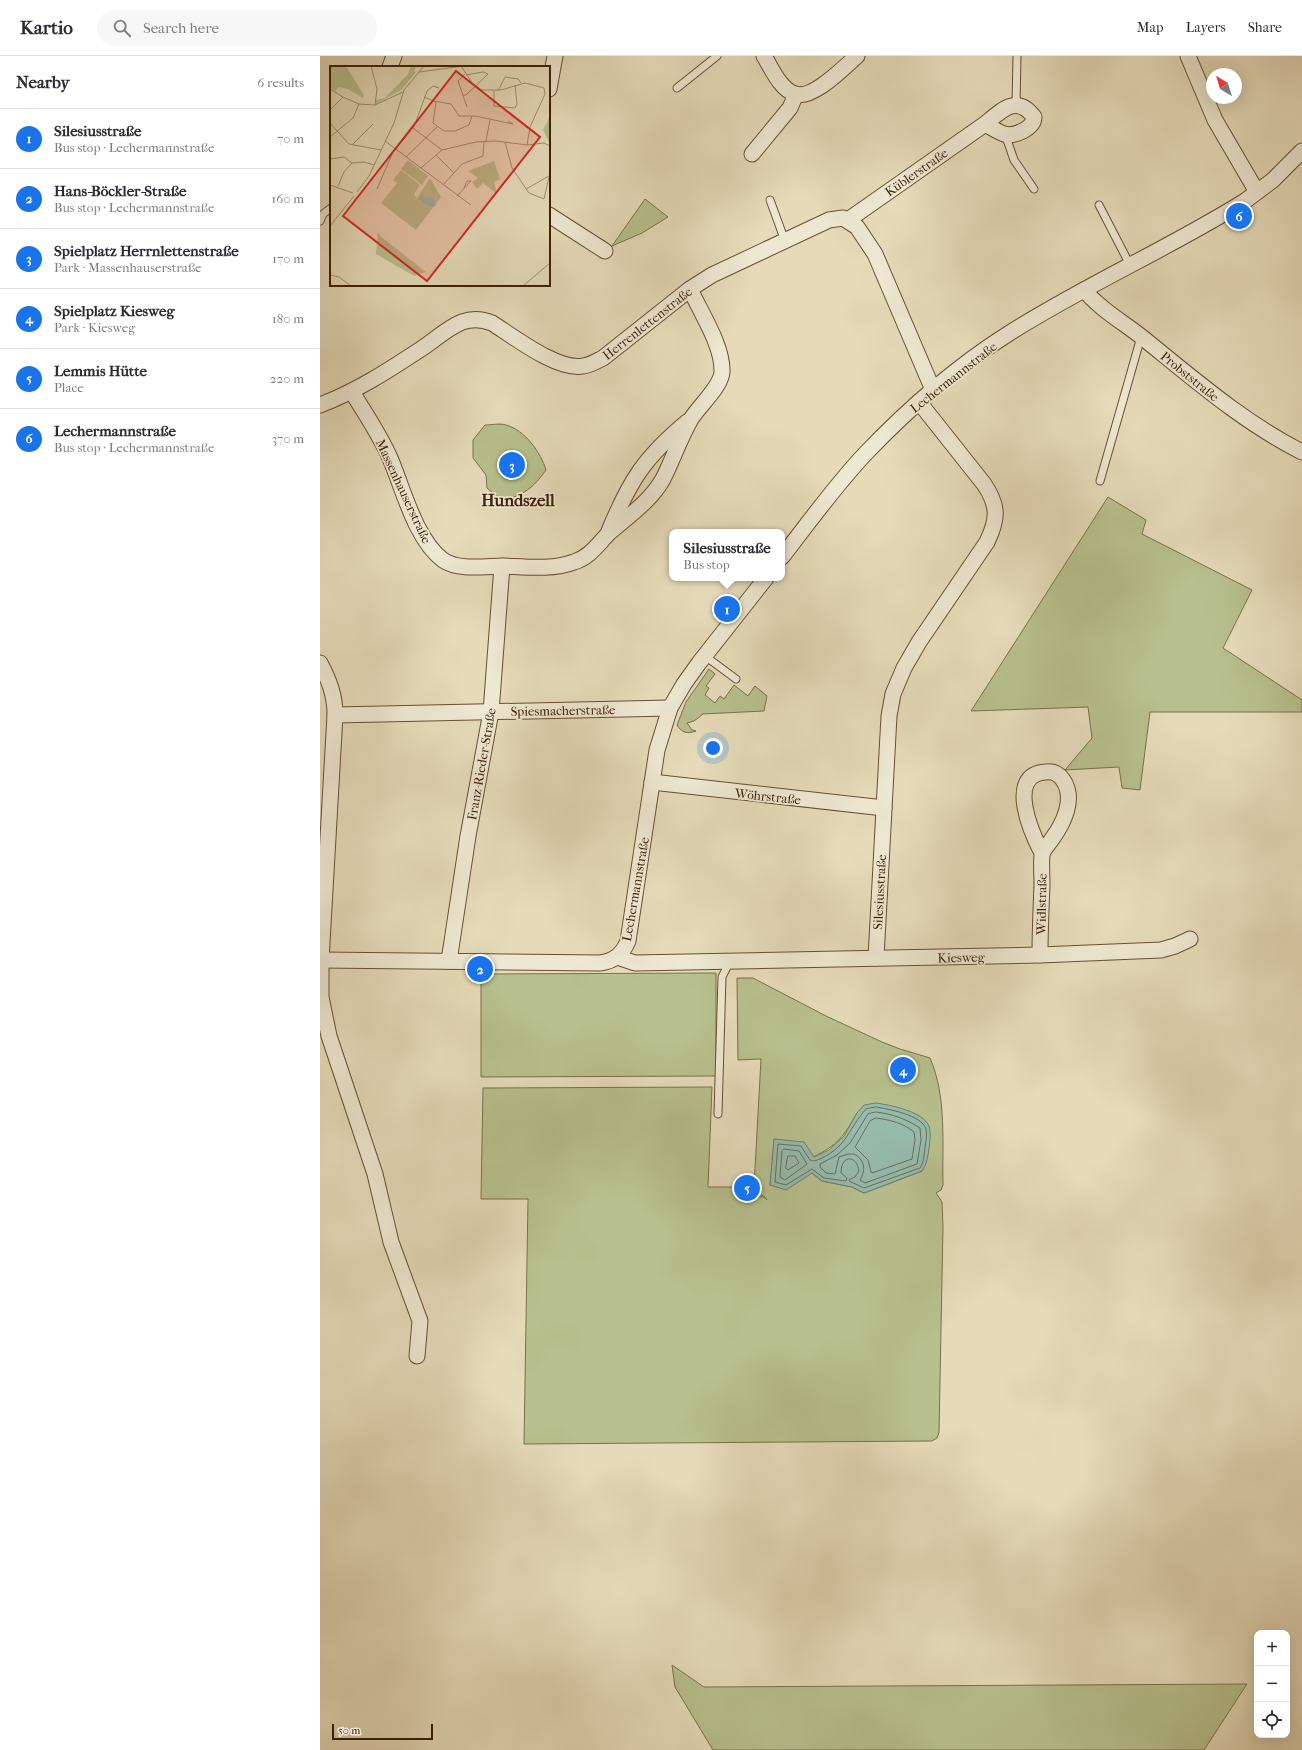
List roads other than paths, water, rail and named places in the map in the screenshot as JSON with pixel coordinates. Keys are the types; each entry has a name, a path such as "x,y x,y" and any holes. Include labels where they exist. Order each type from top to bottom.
{"street":[{"path":"390,66 394,56"},
{"path":"550,82 554,56"},
{"path":"764,56 781,83 796,94 805,94 818,88 857,56"},
{"path":"1188,56 1215,120 1257,192"},
{"path":"752,154 790,108 796,94"},
{"path":"985,124 1005,134 1016,134 1029,127 1034,120 1034,117 1029,110 1021,105 1016,105"},
{"name":"Küblerstraße","path":"848,220 1003,110 1016,105"},
{"name":"Lechermannstraße","path":"785,553 865,454 933,390 1008,334 1084,290 1230,210 1257,192 1290,165 1302,151"},
{"path":"550,215 605,251"},
{"name":"Herrenlettenstraße","path":"320,405 352,392 387,371 453,327 473,319 492,323 556,362 567,366 583,367 603,358 690,289 735,262 829,220 843,218 848,220"},
{"path":"848,220 857,227 875,254 933,390"},
{"name":"Massenhauserstraße","path":"352,392 384,447 418,526 430,547 445,561 454,565 535,567 558,566 575,562 587,556 608,534 653,494 662,480 691,419 717,384 722,374 722,364 716,344 690,289"},
{"name":"Probststraße","path":"1084,290 1102,309 1141,337 1208,391 1258,428 1302,452"},
{"name":"Silesiusstraße","path":"876,958 889,716 893,694 904,668 919,642 987,542 993,529 996,516 992,496 984,484 919,402"},
{"name":"Massenhauserstraße","path":"608,534 623,498 640,469 662,444 691,419"},
{"name":"Franz-Rieder-Straße","path":"449,961 468,836 491,712 502,566"},
{"name":"Lechermannstraße","path":"320,960 600,963 610,961 617,957 625,949 628,941 657,750 670,708 684,684 764,581"},
{"path":"320,663 331,684 335,700 320,960 321,997 329,1036 375,1174 391,1242 420,1321 417,1356"},
{"name":"Spiesmacherstraße","path":"335,714 670,708"},
{"name":"Widlstraße","path":"1040,955 1042,853 1032,834 1027,820 1025,792 1027,782 1035,774 1052,771 1060,776 1066,784 1068,809 1062,822 1042,853"},
{"name":"Wöhrstraße","path":"652,782 884,808"},
{"name":"Kiesweg","path":"617,957 635,963 1040,955 1161,950 1175,946 1190,939"}],"lane":[{"path":"678,88 718,56"},
{"path":"1016,105 1017,56"},
{"path":"1005,134 1014,160 1034,189"},
{"path":"770,200 785,240"},
{"path":"1098,205 1130,265"},
{"path":"320,221 323,214 330,209"},
{"path":"1100,481 1141,337"},
{"path":"705,656 736,679"},
{"path":"718,1114 722,977 730,961"}],"water":[{"path":"876,1103 897,1107 920,1116 929,1126 930,1137 928,1154 922,1171 864,1193 852,1187 822,1181 812,1173 786,1190 770,1185 774,1139 804,1142 814,1157 829,1150 844,1136 857,1113 864,1105"}],"place":[{"name":"Lechermannstraße","path":"1239,216"},
{"name":"Spielplatz Herrnlettenstraße","path":"512,465"},
{"name":"Silesiusstraße","path":"727,609"},
{"name":"Hans-Böckler-Straße","path":"480,969"},
{"name":"Spielplatz Kiesweg","path":"903,1070"},
{"name":"Lemmis Hütte","path":"747,1188"}],"district":[{"name":"Hundszell","path":"518,500"}]}
